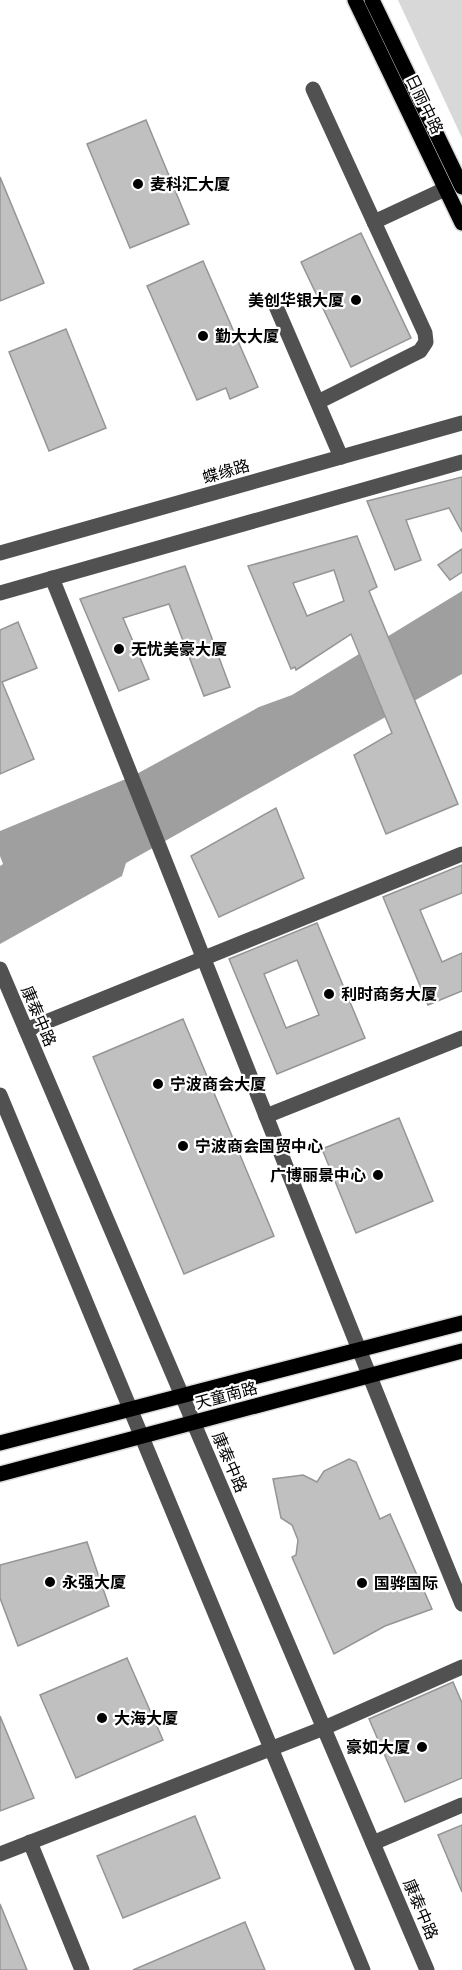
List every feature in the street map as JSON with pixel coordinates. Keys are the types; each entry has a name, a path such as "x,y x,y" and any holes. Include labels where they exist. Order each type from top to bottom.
{"main road":[{"name":"日丽中路","path":"355,0 462,224"},
{"name":"日丽中路","path":"372,0 462,187"},
{"name":"天童南路","path":"0,1443 462,1323"},
{"name":"天童南路","path":"0,1474 462,1351"}],"street":[{"path":"314,89 426,342 420,351 318,402"},
{"path":"374,222 445,189"},
{"path":"275,304 341,457"},
{"name":"蝶缘路","path":"0,554 462,423"},
{"path":"0,593 462,462"},
{"path":"52,578 162,849 358,1350 462,1604"},
{"path":"26,1030 205,960 462,854"},
{"name":"康泰中路","path":"0,969 427,1970"},
{"path":"266,1116 462,1038"},
{"path":"0,1095 363,1970"},
{"path":"0,1854 324,1728 462,1667"},
{"path":"373,1843 462,1805"},
{"path":"30,1842 82,1970"}],"shaded area":[{"path":"398,0 462,0 462,138"},
{"path":"462,591 462,674 126,863 122,876 0,944 0,866 3,864 0,856 0,831 133,776 259,707 292,695"}],"building":[{"name":"麦科汇大厦","path":"146,120 189,224 130,248 87,144"},
{"path":"0,177 44,283 0,301"},
{"name":"美创华银大厦","path":"361,233 411,338 351,367 301,262"},
{"name":"勤大大厦","path":"203,261 258,387 230,399 226,388 197,400 147,286"},
{"path":"66,329 106,428 49,451 9,352"},
{"path":"462,477 462,532 449,508 406,520 421,560 395,570 367,501"},
{"path":"357,536 377,587 369,591 458,804 386,834 354,755 392,733 351,634 296,670 295,667 291,669 248,566","holes":["334,570 344,601 307,616 293,583"]},
{"path":"462,549 462,572 450,580 438,565"},
{"name":"无忧美豪大厦","path":"185,566 230,687 204,696 169,604 123,618 149,679 119,691 80,599"},
{"path":"18,622 37,668 2,682 34,759 0,774 0,630"},
{"path":"276,808 304,878 219,917 191,856"},
{"path":"462,865 462,893 420,910 442,962 462,953 462,991 428,1005 383,897"},
{"name":"利时商务大厦","path":"317,923 365,1038 277,1074 229,959","holes":["297,960 319,1015 286,1028 264,974"]},
{"name":"宁波商会国贸中心","path":"183,1019 274,1236 184,1274 93,1057"},
{"name":"广博丽景中心","path":"399,1118 433,1201 356,1233 322,1149"},
{"name":"国骅国际","path":"349,1459 356,1462 380,1519 390,1514 432,1609 385,1626 334,1654 292,1557 296,1555 298,1540 292,1525 281,1518 273,1479 303,1475 317,1482 324,1471"},
{"name":"永强大厦","path":"87,1542 109,1606 18,1646 0,1598 0,1565"},
{"name":"大海大厦","path":"127,1658 163,1740 76,1778 40,1695"},
{"name":"豪如大厦","path":"453,1682 462,1703 462,1778 405,1802 369,1719"},
{"path":"0,1716 34,1798 0,1811"},
{"path":"195,1816 220,1878 123,1918 97,1856"},
{"path":"462,1825 462,1892 438,1835"},
{"path":"0,1904 27,1970 0,1970"},
{"path":"245,1922 265,1970 133,1970"}],"place":[{"name":"麦科汇大厦","path":"138,184"},
{"name":"美创华银大厦","path":"356,300"},
{"name":"勤大大厦","path":"203,336"},
{"name":"无忧美豪大厦","path":"119,649"},
{"name":"利时商务大厦","path":"329,994"},
{"name":"宁波商会大厦","path":"158,1084"},
{"name":"宁波商会国贸中心","path":"183,1146"},
{"name":"广博丽景中心","path":"378,1175"},
{"name":"永强大厦","path":"50,1582"},
{"name":"国骅国际","path":"362,1583"},
{"name":"大海大厦","path":"102,1718"},
{"name":"豪如大厦","path":"422,1747"}]}
